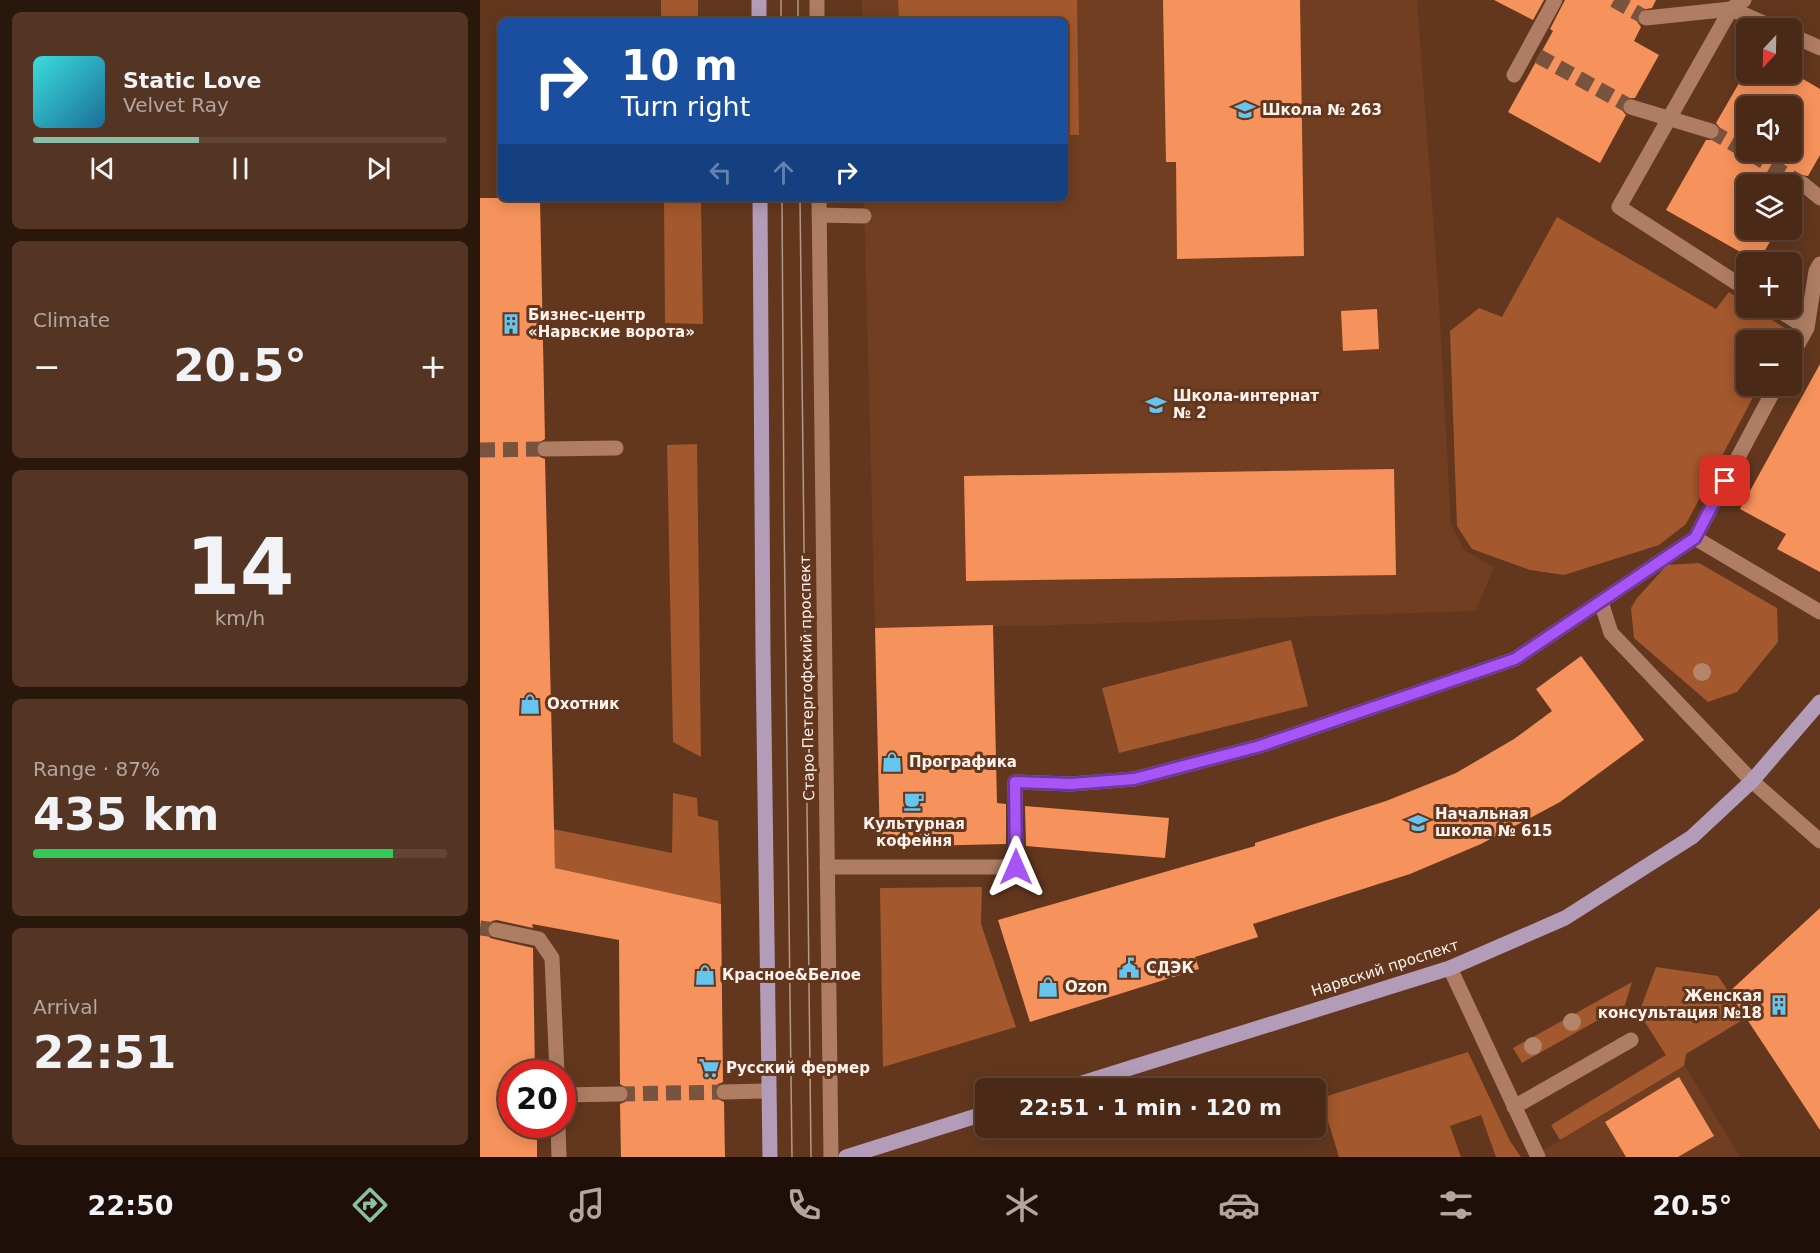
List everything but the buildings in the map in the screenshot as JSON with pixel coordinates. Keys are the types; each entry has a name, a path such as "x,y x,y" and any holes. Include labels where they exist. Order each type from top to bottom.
{"main road":[{"path":"759,0 759,18"},
{"path":"760,201 770,1157"},
{"name":"Нарвский проспект","path":"1099,1078 1450,968 1565,918 1692,837 1752,781 1820,702"},
{"path":"846,1157 975,1116"}],"street":[{"path":"817,0 817,18"},
{"path":"1514,75 1533,53 1555,0"},
{"path":"1736,283 1618,207 1738,4"},
{"path":"1646,18 1738,4 1760,18"},
{"path":"1802,40 1820,48"},
{"path":"1631,106 1711,131"},
{"path":"1803,184 1820,198"},
{"name":"Старо-Петергофский проспект","path":"819,201 831,1157"},
{"path":"819,215 864,216"},
{"path":"1802,337 1807,328 1816,271 1820,264"},
{"path":"1791,318 1807,328"},
{"path":"827,867 1016,867 1015,782 1071,784 1134,779 1260,746 1515,659 1695,538 1771,396"},
{"path":"545,449 616,448"},
{"path":"1695,538 1820,612"},
{"path":"1601,602 1611,633 1752,781 1820,841"},
{"path":"496,930 539,939 552,958 556,1060"},
{"path":"1450,968 1538,1157"},
{"path":"1514,1107 1631,1040"},
{"path":"724,1092 769,1091"},
{"path":"576,1095 620,1094"},
{"path":"558,1138 559,1157"}],"shaded area":[{"path":"661,0 698,0 698,18 661,18"},
{"name":"Школа-интернат № 2","path":"862,0 1417,0 1438,285 1451,524 1464,550 1494,567 1476,611 1026,626 875,628 864,201 1068,201 1068,18 862,18"},
{"path":"898,0 1077,0 1079,135 1068,135 1068,18 899,18"},
{"path":"664,201 701,201 703,324 665,323"},
{"path":"1557,217 1716,309 1729,292 1736,297 1736,318 1769,318 1788,330 1736,330 1736,396 1754,396 1686,524 1659,545 1564,575 1530,570 1472,549 1457,526 1450,331 1479,308 1502,317"},
{"path":"697,444 701,757 673,742 667,445"},
{"path":"1699,563 1777,608 1778,642 1737,692 1708,702 1634,638 1631,608 1637,598 1667,565"},
{"path":"1291,640 1308,706 1119,753 1102,688"},
{"path":"673,793 697,798 698,816 718,821 721,904 555,868 553,829 672,853"},
{"path":"982,887 981,924 1016,1027 883,1067 880,888"},
{"path":"1656,967 1718,976 1746,1018 1686,1054 1684,1066 1560,1140 1551,1125 1666,1055 1639,1013"},
{"path":"1632,982 1625,1005 1522,1063 1513,1048"},
{"path":"1468,1052 1510,1141 1521,1157 1496,1157 1481,1115 1450,1126 1461,1157 1339,1157 1326,1114 1326,1096"},
{"path":"1685,1066 1740,1157 1533,1157 1587,1124"}],"tunnel":[{"path":"1614,0 1646,18"},
{"path":"1538,56 1631,107"},
{"path":"1711,131 1803,184"},
{"path":"480,450 545,449"},
{"path":"480,928 496,930"},
{"path":"620,1094 724,1092"}],"tram line":[{"path":"781,0 781,18"},
{"path":"798,0 798,18"},
{"path":"782,201 792,1157"},
{"path":"800,201 811,1157"}],"place":[{"name":"Школа № 263","path":"1245,110"},
{"name":"Бизнес-центр «Нарвские ворота»","path":"511,324"},
{"name":"Школа-интернат № 2","path":"1156,405"},
{"name":"Охотник","path":"530,704"},
{"name":"Прографика","path":"892,762"},
{"name":"Культурная кофейня","path":"914,801"},
{"name":"Начальная школа № 615","path":"1418,823"},
{"name":"СДЭК","path":"1129,968"},
{"name":"Красное&Белое","path":"705,975"},
{"name":"Ozon","path":"1048,987"},
{"name":"Женская консультация №18","path":"1779,1005"},
{"name":"Русский фермер","path":"709,1068"}],"route":[{"path":"1016,867 1015,782 1071,784 1134,779 1260,746 1515,659 1695,538 1725,481"}]}
